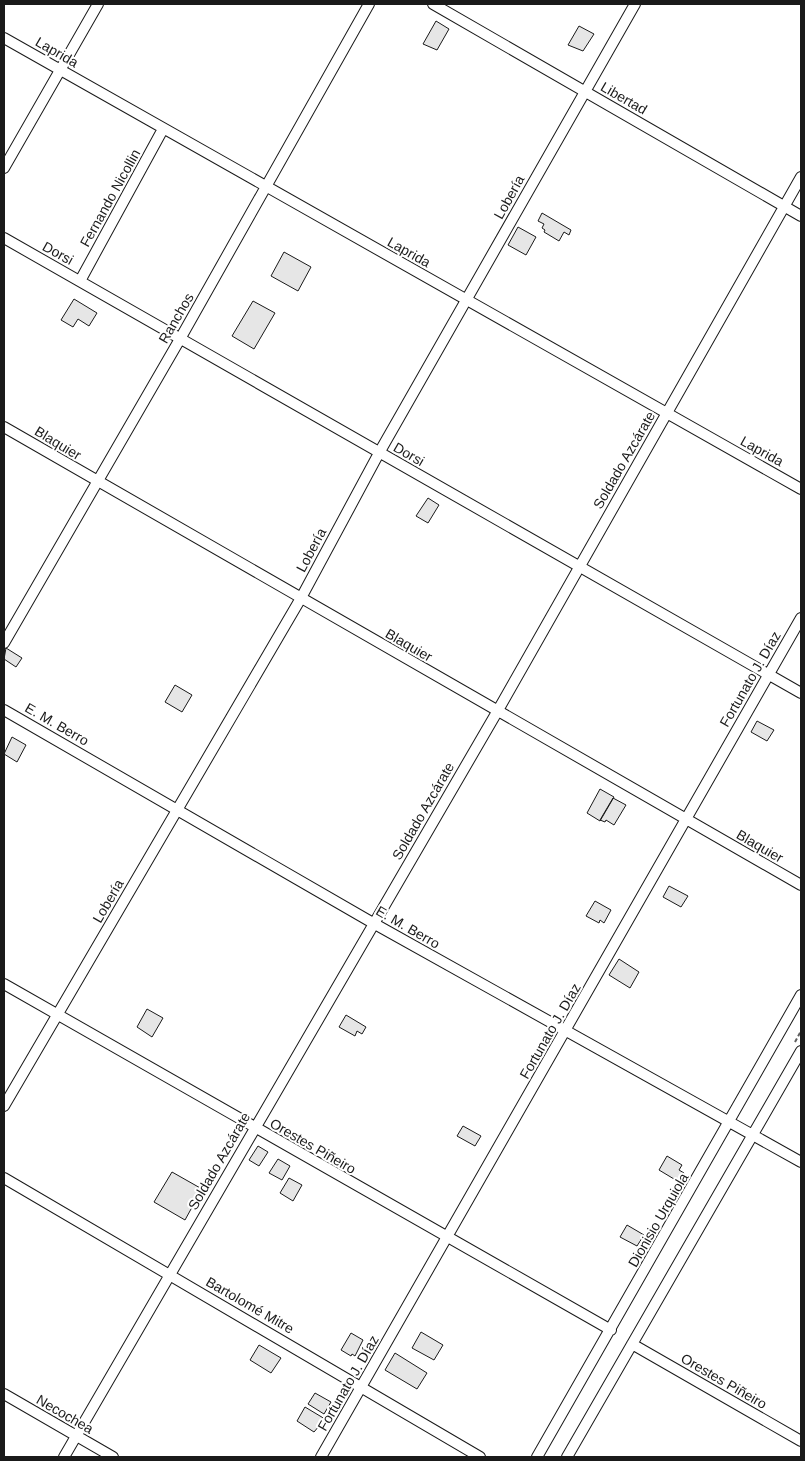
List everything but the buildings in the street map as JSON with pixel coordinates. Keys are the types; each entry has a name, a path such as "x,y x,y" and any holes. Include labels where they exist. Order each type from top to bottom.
{"street":[{"path":"4,168 59,69 98,4"},
{"name":"Ranchos","path":"4,643 96,481 180,339 369,4"},
{"name":"Libertad","path":"433,4 801,216"},
{"name":"Lobería","path":"4,1106 301,598 379,453 635,4"},
{"name":"Laprida","path":"4,38 801,489"},
{"name":"Fernando Nicollin","path":"80,281 164,129"},
{"name":"Soldado Azcárate","path":"64,1457 497,712 578,566 667,414 801,177"},
{"name":"Dorsi","path":"4,238 801,694"},
{"name":"Blaquier","path":"4,427 801,885"},
{"name":"Fortunato J. Díaz","path":"321,1457 566,1032 801,618"},
{"name":"E. M. Berro","path":"4,710 178,809 373,924 801,1162"},
{"name":"Orestes Piñeiro","path":"4,984 447,1239 611,1330"},
{"name":"Dionisio Urquiola","path":"537,1457 801,995"},
{"path":"567,1457 801,1050"},
{"name":"Bartolomé Mitre","path":"4,1178 170,1273 480,1457"},
{"name":"Orestes Piñeiro","path":"632,1344 801,1441"},
{"name":"Necochea","path":"4,1394 113,1457"}]}
